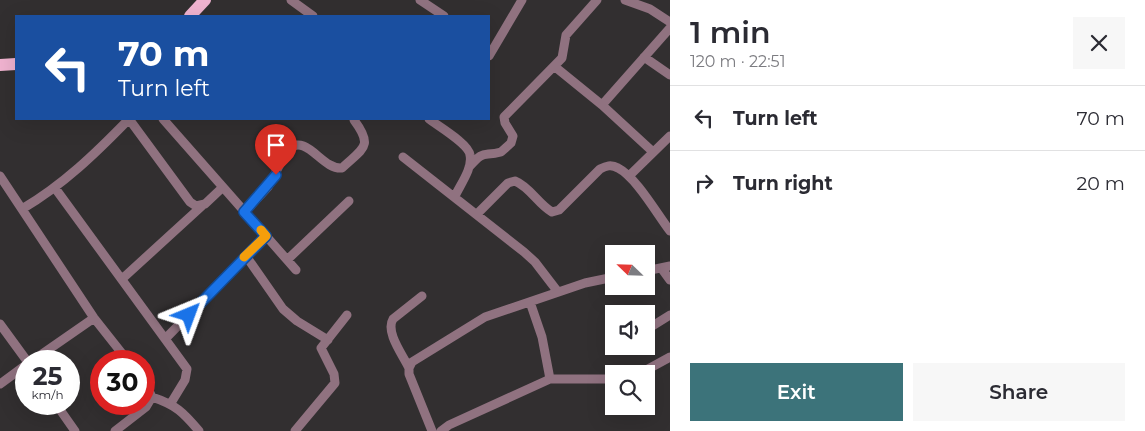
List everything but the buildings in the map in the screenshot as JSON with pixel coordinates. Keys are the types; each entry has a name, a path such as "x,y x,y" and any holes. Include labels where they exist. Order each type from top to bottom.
{"main road":[{"path":"191,15 205,0"},
{"path":"0,65 15,64"}],"street":[{"path":"291,0 312,15"},
{"path":"420,0 442,15"},
{"path":"490,52 522,0"},
{"path":"455,196 469,167 479,155 501,152 511,143 513,136 504,117 562,58 566,35 597,0"},
{"path":"625,0 650,9 670,22"},
{"path":"602,105 670,28"},
{"path":"644,56 670,75"},
{"path":"554,66 602,105 652,151"},
{"path":"22,209 55,188 94,155 128,120"},
{"path":"130,120 190,202 196,206 205,204"},
{"path":"164,120 296,270"},
{"path":"244,212 268,187 288,150 293,145 302,145 328,164 342,168 362,149 365,143 364,133 354,120"},
{"path":"430,120 466,147 470,155 469,167"},
{"path":"629,176 652,151 670,136"},
{"path":"402,157 455,196 535,262 558,292"},
{"path":"477,214 508,183 515,180 522,184 546,208 552,212 559,210 600,168 608,165 618,168 629,176 670,231"},
{"path":"0,176 94,318 119,350"},
{"path":"122,279 223,187"},
{"path":"55,188 187,369 185,380 171,404"},
{"path":"287,260 349,201"},
{"path":"166,338 266,236"},
{"path":"246,256 283,308 297,320 328,340"},
{"path":"666,267 670,280"},
{"path":"409,368 412,362 485,317 585,283 605,279"},
{"path":"422,296 394,318 391,324 392,334 409,368 409,374 432,431"},
{"path":"530,302 542,338 550,379"},
{"path":"295,431 335,383 334,374 321,349 347,314"},
{"path":"655,324 670,315"},
{"path":"48,350 94,318"},
{"path":"0,324 19,350"},
{"path":"655,365 670,357"},
{"path":"0,384 15,373"},
{"path":"441,431 449,425 550,379 605,379"},
{"path":"155,399 182,410 199,431"},
{"path":"64,415 75,431"},
{"path":"115,431 136,415"}],"slow traffic":[{"path":"244,257 266,236 261,230"}],"route":[{"path":"189,315 266,236 244,212 268,187 276,175"}]}
